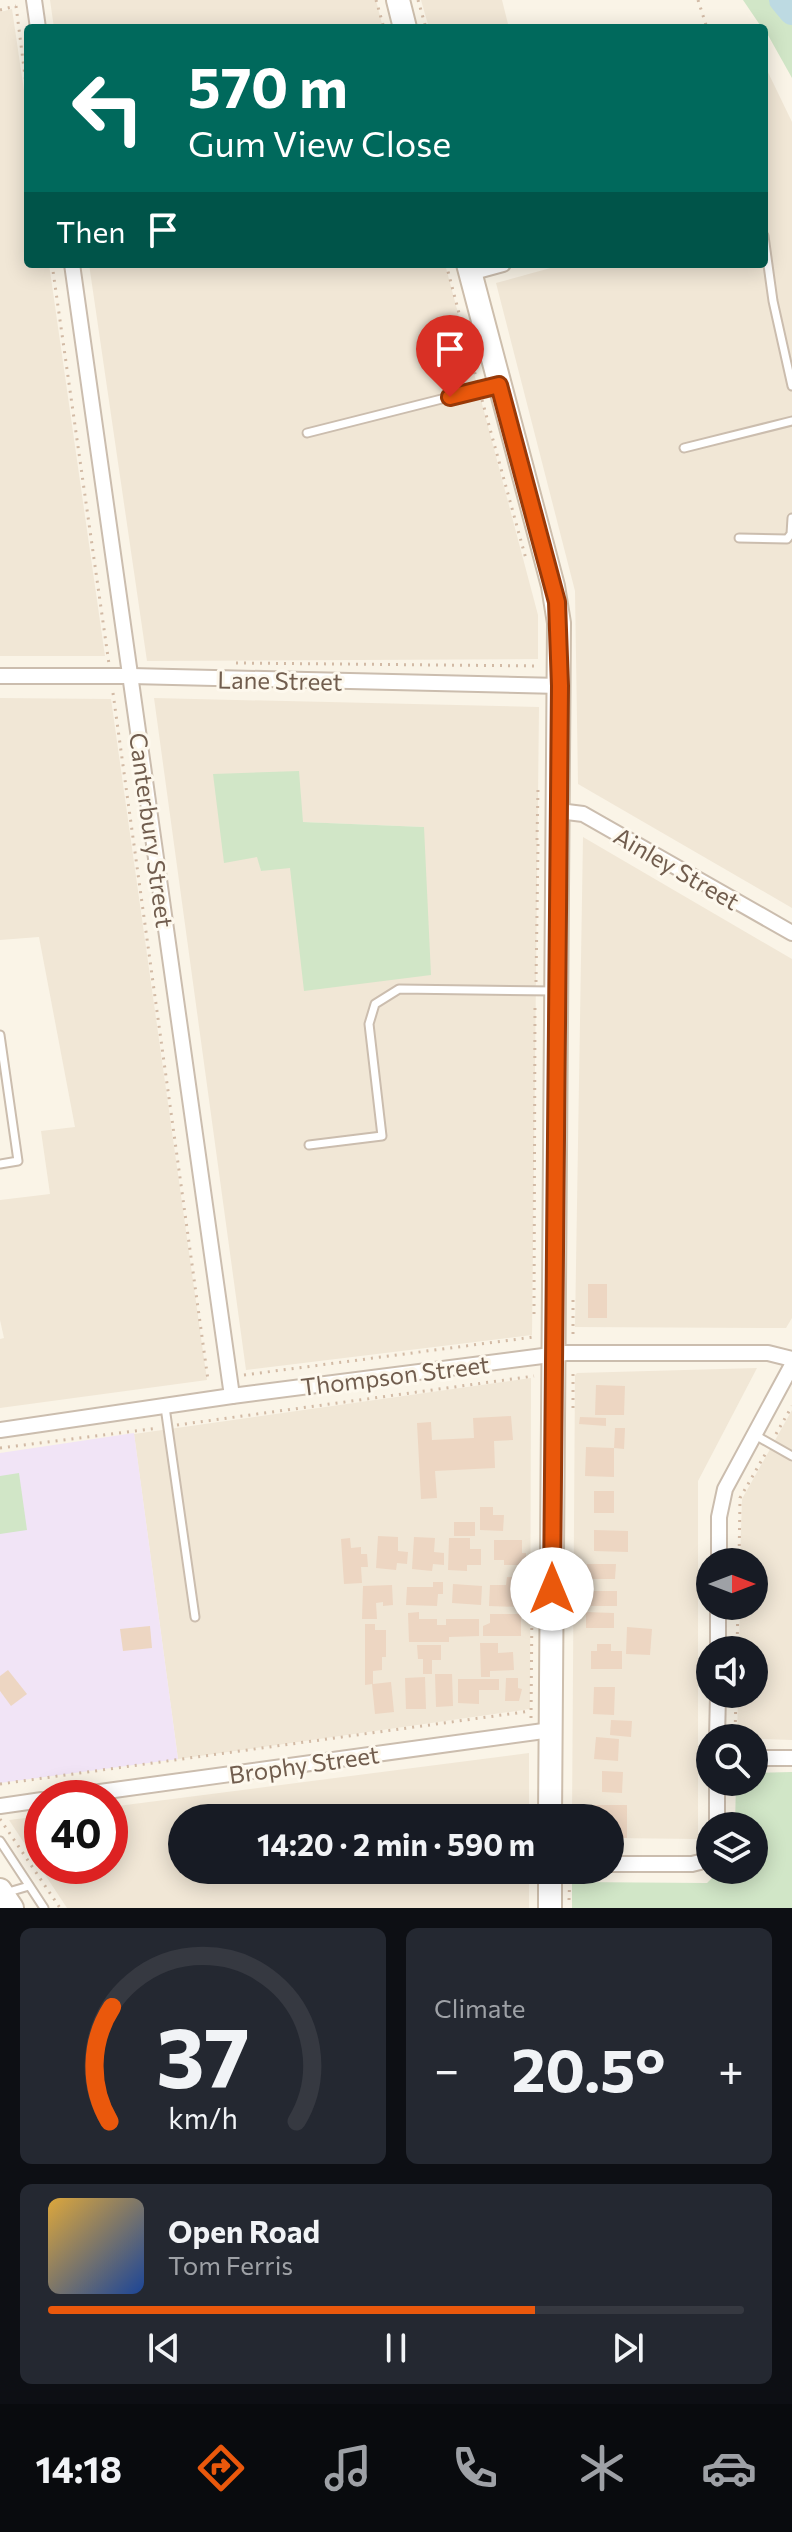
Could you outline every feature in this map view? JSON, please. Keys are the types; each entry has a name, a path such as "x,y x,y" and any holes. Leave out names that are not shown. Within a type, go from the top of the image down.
{"street":[{"path":"398,0 404,24"},
{"path":"29,2 37,24"},
{"name":"Canterbury Street","path":"73,268 232,1396"},
{"path":"469,268 489,388 557,602 551,682 559,811 546,991 545,1355 550,1804"},
{"name":"Lane Street","path":"0,676 551,682"},
{"name":"Ainley Street","path":"559,811 583,814 792,933"},
{"name":"Thompson Street","path":"0,1430 545,1355 768,1353 792,1362"},
{"path":"719,1548 723,1496 792,1362"},
{"name":"Brophy Street","path":"128,1788 551,1730"},
{"path":"768,1758 792,1758"},
{"path":"0,1806 24,1803"},
{"path":"624,1864 696,1863"},
{"path":"550,1884 550,1908"}],"lane":[{"path":"768,265 792,386"},
{"path":"307,433 489,388"},
{"path":"684,448 792,421"},
{"path":"739,538 787,539 791,534 792,518"},
{"path":"309,1145 382,1136 369,1024 375,1004 399,989 546,991"},
{"path":"0,1035 18,1161 0,1164"},
{"path":"165,1407 195,1617"},
{"path":"753,1434 792,1456"},
{"path":"0,1841 44,1908"},
{"path":"5,1897 29,1886"}],"path":[{"path":"376,0 383,24"},
{"path":"418,0 425,24"},
{"path":"698,0 706,24"},
{"path":"0,10 29,2"},
{"path":"16,6 24,68"},
{"path":"53,268 109,664"},
{"path":"447,268 489,388 528,566"},
{"path":"232,663 540,666 551,682"},
{"path":"113,693 208,1380"},
{"path":"534,1321 546,991 538,843"},
{"path":"244,1375 534,1337 545,1355"},
{"path":"0,1448 534,1376"},
{"path":"739,1548 740,1498 792,1406"},
{"path":"0,1784 531,1711"},
{"path":"0,1819 60,1908"},
{"path":"569,1908 570,1884"}],"shaded area":[{"path":"50,0 376,0 382,24 53,24"},
{"path":"421,0 502,0 508,24 428,24"},
{"path":"12,9 24,91 24,268 50,268 105,656 0,656 0,12"},
{"path":"768,72 792,122 792,908 578,784 575,591 496,283 550,268 768,268"},
{"path":"90,268 446,268 538,615 538,659 147,661"},
{"path":"0,698 111,699 207,1380 0,1408 0,1339 4,1338 0,1320 0,1200 50,1194 41,1131 75,1127 39,937 0,940"},
{"path":"154,698 539,707 532,1335 246,1370","holes":["302,822 424,827 261,871 258,857"]},
{"path":"583,837 792,959 792,1318 786,1328 575,1327"},
{"path":"757,1368 698,1481 696,1839 624,1838 624,1804 572,1804 577,1373"},
{"path":"531,1378 530,1709 178,1759 134,1434"},
{"path":"792,1410 792,1740 768,1739 768,1724 737,1724 738,1708 768,1708 768,1636 739,1636 740,1620 768,1620 768,1548 740,1548 742,1499"},
{"path":"134,1433 178,1759 0,1783 0,1453"},
{"path":"529,1753 529,1804 168,1804 168,1884 529,1884 529,1908 67,1908 51,1884 128,1884 128,1805"},
{"path":"24,1818 24,1843 9,1820"}],"green space":[{"path":"743,0 792,0 792,78 768,35 768,24 759,24"},
{"path":"299,771 303,822 424,827 431,975 304,991 290,868 261,871 257,857 224,863 213,774"},
{"path":"19,1473 27,1530 0,1534 0,1476"},
{"path":"792,1772 792,1908 572,1908 572,1884 768,1884 768,1812 735,1812 736,1796 768,1796 768,1773"}],"building":[{"path":"588,1284 607,1284 607,1318 588,1318"},
{"path":"596,1385 625,1386 624,1415 595,1415"},
{"path":"511,1416 513,1440 494,1441 495,1468 435,1471 437,1498 421,1499 417,1423 431,1422 432,1440 474,1438 473,1418"},
{"path":"580,1417 606,1418 606,1426 579,1424"},
{"path":"615,1428 625,1428 624,1449 614,1448"},
{"path":"586,1447 614,1448 614,1477 585,1476"},
{"path":"594,1491 614,1491 614,1513 594,1513"},
{"path":"480,1507 493,1507 493,1515 504,1515 503,1531 480,1530"},
{"path":"454,1522 475,1522 475,1536 454,1536"},
{"path":"594,1530 628,1531 628,1552 594,1551"},
{"path":"378,1536 398,1537 398,1551 408,1552 407,1564 397,1563 396,1570 376,1568"},
{"path":"414,1537 435,1538 434,1552 444,1553 444,1565 433,1564 432,1571 412,1569"},
{"path":"350,1538 351,1548 361,1547 361,1554 367,1554 368,1567 361,1567 362,1583 344,1584 341,1539"},
{"path":"449,1538 470,1538 470,1549 481,1549 481,1565 467,1565 467,1571 448,1570"},
{"path":"494,1540 522,1540 526,1565 504,1565 504,1560 494,1560"},
{"path":"587,1564 616,1564 615,1579 587,1579"},
{"path":"507,1577 522,1578 522,1607 489,1606 490,1585 506,1585"},
{"path":"433,1582 443,1582 443,1594 438,1594 437,1606 406,1605 407,1587 433,1587"},
{"path":"453,1584 482,1586 481,1605 452,1603"},
{"path":"392,1585 393,1605 376,1603 377,1619 362,1619 363,1586"},
{"path":"589,1591 617,1591 617,1606 589,1606"},
{"path":"419,1612 419,1619 437,1619 437,1625 446,1625 446,1619 479,1619 479,1636 449,1637 449,1642 409,1642 408,1613"},
{"path":"586,1612 614,1613 614,1628 586,1628"},
{"path":"490,1614 521,1614 521,1636 483,1636 483,1626 490,1623"},
{"path":"365,1624 375,1624 375,1630 386,1630 386,1657 382,1657 382,1670 373,1671 373,1684 391,1682 394,1712 375,1714 372,1684 365,1685"},
{"path":"150,1626 152,1648 123,1651 120,1629"},
{"path":"627,1627 652,1629 650,1655 626,1654"},
{"path":"480,1643 498,1643 498,1653 513,1652 514,1670 490,1671 490,1677 481,1677"},
{"path":"597,1644 611,1644 611,1651 622,1651 622,1669 591,1669 591,1651 597,1651"},
{"path":"417,1645 441,1645 441,1660 432,1660 432,1674 423,1674 423,1659 418,1659"},
{"path":"8,1670 27,1694 11,1706 0,1691 0,1676"},
{"path":"435,1674 452,1674 453,1706 436,1707"},
{"path":"425,1677 426,1709 406,1709 405,1678"},
{"path":"506,1678 518,1678 518,1688 522,1689 519,1701 505,1701"},
{"path":"458,1679 499,1679 499,1690 479,1690 479,1704 458,1703"},
{"path":"594,1687 615,1687 614,1715 593,1714"},
{"path":"611,1720 632,1721 631,1737 610,1735"},
{"path":"596,1737 619,1739 618,1761 594,1759"},
{"path":"602,1771 623,1772 622,1793 602,1792"},
{"path":"624,1805 627,1805 627,1838 624,1838"}],"waterway":[{"path":"782,0 792,12"}],"route":[{"path":"450,397 499,385 558,612 560,686 552,1589"}]}
